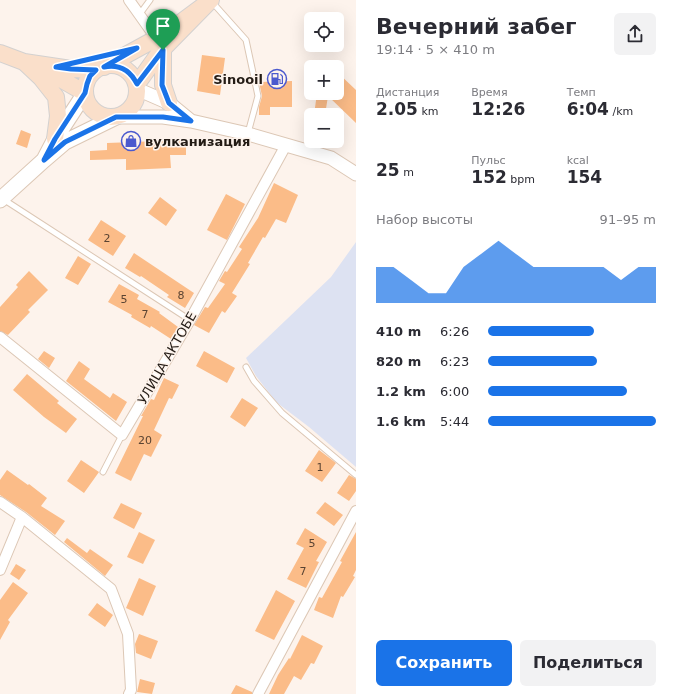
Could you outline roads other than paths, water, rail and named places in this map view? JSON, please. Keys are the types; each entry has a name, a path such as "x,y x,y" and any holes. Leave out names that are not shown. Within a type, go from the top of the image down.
{"main road":[{"path":"1,199 65,142 124,114 131,109 136,101 137,87 159,44 211,0"},
{"path":"56,67 159,44"},
{"path":"159,44 162,85 169,103"},
{"path":"44,160 55,139 85,93 90,76 100,68 137,48"},
{"path":"0,53 57,77 85,93 92,108 99,114 107,117 116,117"},
{"path":"24,62 71,69 100,68 112,65 120,67 130,74 137,87"},
{"path":"24,62 41,78 56,97 58,116 55,139"}],"street":[{"path":"129,0 159,44"},
{"path":"137,87 169,103 191,121"},
{"path":"116,117 163,117 191,121 248,134 332,158 356,174"},
{"name":"УЛИЦА АКТОБЕ","path":"122,435 190,320 286,145"},
{"path":"0,337 122,435"},
{"path":"0,502 22,517 111,590 128,634 131,690 129,694"},
{"path":"258,694 356,511"},
{"path":"0,570 22,517"}],"lane":[{"path":"139,15 150,0"},
{"path":"211,0 246,40 258,96 248,134"},
{"path":"1,199 190,320"},
{"path":"246,366 254,381 282,413 356,475"},
{"path":"103,472 122,435"}],"place":[{"name":"Sinooil","path":"277,79"},
{"name":"вулканизация","path":"131,141"}]}
